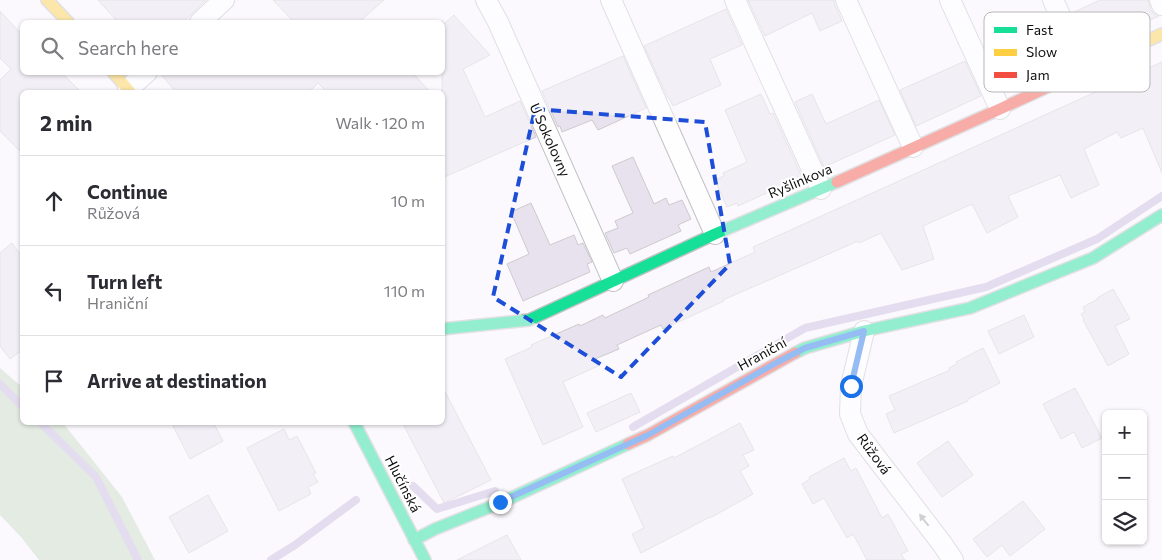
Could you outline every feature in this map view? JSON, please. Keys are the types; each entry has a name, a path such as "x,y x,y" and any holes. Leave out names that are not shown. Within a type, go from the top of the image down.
{"street":[{"path":"47,0 66,20"},
{"path":"202,20 224,0"},
{"name":"U Sokolovny","path":"486,0 498,22 613,281"},
{"path":"611,0 714,234"},
{"path":"735,0 821,189"},
{"path":"846,0 913,147"},
{"path":"950,0 984,75"},
{"path":"1053,0 1058,12"},
{"path":"1160,0 1162,5"},
{"name":"Ryšlinkova","path":"1150,40 1162,34"},
{"path":"116,75 128,90"},
{"path":"130,90 144,75"},
{"path":"992,92 1000,110"},
{"name":"Ryšlinkova","path":"445,330 529,320 714,234 821,189 1038,92"},
{"name":"Hraniční","path":"414,540 648,435 805,348 864,331 970,308 1093,258 1162,215"},
{"name":"Růžová","path":"864,331 851,386 850,414 858,434 953,560"},
{"name":"Hlučínská","path":"356,425 425,560"}],"highlighted area":[{"path":"535,109 705,122 730,264 621,377 493,297"}],"green space":[{"path":"0,368 20,385 20,425 65,425 122,497 155,560 39,560 0,515"}],"building":[{"path":"98,0 206,0 185,20 116,20"},
{"path":"273,0 384,0 361,20 292,20"},
{"path":"748,0 834,0 842,21 820,31 812,13 765,36"},
{"path":"1100,0 1148,0 1151,10 1159,16 1150,20 1150,12 1074,12"},
{"path":"726,9 742,45 710,59 721,85 673,106 644,46"},
{"path":"0,11 20,33 20,75 64,75 79,90 20,90 20,151 0,131 0,80 11,69 0,58"},
{"path":"454,15 490,55 463,69 485,117 520,101 536,137 445,177 445,90 442,90 442,75 445,75 445,23"},
{"path":"623,56 646,108 598,130 592,120 562,132 542,91"},
{"path":"965,61 981,96 916,126 900,90"},
{"path":"1162,62 1162,173 1143,128 1121,138 1117,132 1084,149 1099,185 1071,198 1060,175 1008,196 1018,217 987,233 972,204 923,226 934,259 902,270 881,233 859,243 858,241 723,300 663,329 661,325 617,345 619,349 595,359 598,366 563,382 583,427 543,445 505,359 532,347 531,345 579,324 580,326 603,315 605,318 649,297 648,295 709,267 711,272 755,252 753,247 1096,92 1150,92 1150,67"},
{"path":"162,75 415,75 428,90 325,90 318,83 311,90 174,90"},
{"path":"761,94 770,114 773,113 802,177 738,206 737,203 727,207 715,180 724,176 723,173 747,162 725,110"},
{"path":"812,94 826,124 879,100 895,135 824,167 795,102"},
{"path":"633,157 654,204 666,198 669,205 682,200 691,219 678,225 681,231 630,254 627,248 614,253 605,233 618,228 615,221 633,213 612,166"},
{"path":"531,203 550,245 574,235 578,245 583,243 592,262 587,264 590,272 523,301 507,264 529,254 511,212"},
{"path":"12,243 20,254 20,352 10,359 0,346 0,253"},
{"path":"1113,289 1130,319 1115,326 1129,354 1108,366 1081,314 1085,312 1083,307"},
{"path":"1024,315 1034,337 999,354 988,331"},
{"path":"983,348 1000,383 968,399 968,401 894,433 886,414 895,410 889,396 950,370 949,368 957,364 956,362"},
{"path":"1075,388 1102,438 1082,448 1074,432 1061,439 1043,404"},
{"path":"445,392 491,480 444,503 404,425 445,425"},
{"path":"631,393 640,412 596,432 587,413"},
{"path":"740,423 754,450 743,455 749,466 740,471 753,494 641,553 632,534 644,528 622,479 673,456 674,458"},
{"path":"173,425 215,425 223,441 190,459"},
{"path":"284,429 289,440 297,436 316,473 313,474 318,482 308,487 311,494 279,511 247,448"},
{"path":"948,441 973,475 942,497 917,463"},
{"path":"844,458 851,471 856,468 882,518 888,514 908,551 901,554 905,560 867,560 853,534 847,538 824,498 813,504 802,484 810,479 809,477"},
{"path":"208,495 228,531 189,553 169,517"},
{"path":"1023,501 1045,529 1010,556 1002,545 987,557 973,539"},
{"path":"507,535 521,560 457,560"}],"waterway":[{"path":"633,427 805,328 986,287 1097,239 1162,196"},
{"path":"0,384 20,404"},
{"path":"43,425 96,477 138,560"},
{"path":"413,486 437,509 495,491"},
{"path":"271,560 295,545 356,500"}],"traffic: fast":[{"path":"445,329 529,320 715,234 837,182"},
{"path":"795,353 805,348 864,331 970,308 1093,258 1162,215"},
{"path":"356,425 425,560"},
{"path":"414,540 628,444"}],"traffic: slow":[{"path":"47,0 66,20"},
{"path":"1150,40 1162,34"},
{"path":"116,75 128,90"}],"traffic: jam":[{"path":"837,182 1037,92"},
{"path":"628,444 648,435 795,353"}],"route":[{"path":"500,502 648,435 805,348 864,331 851,386"}]}
